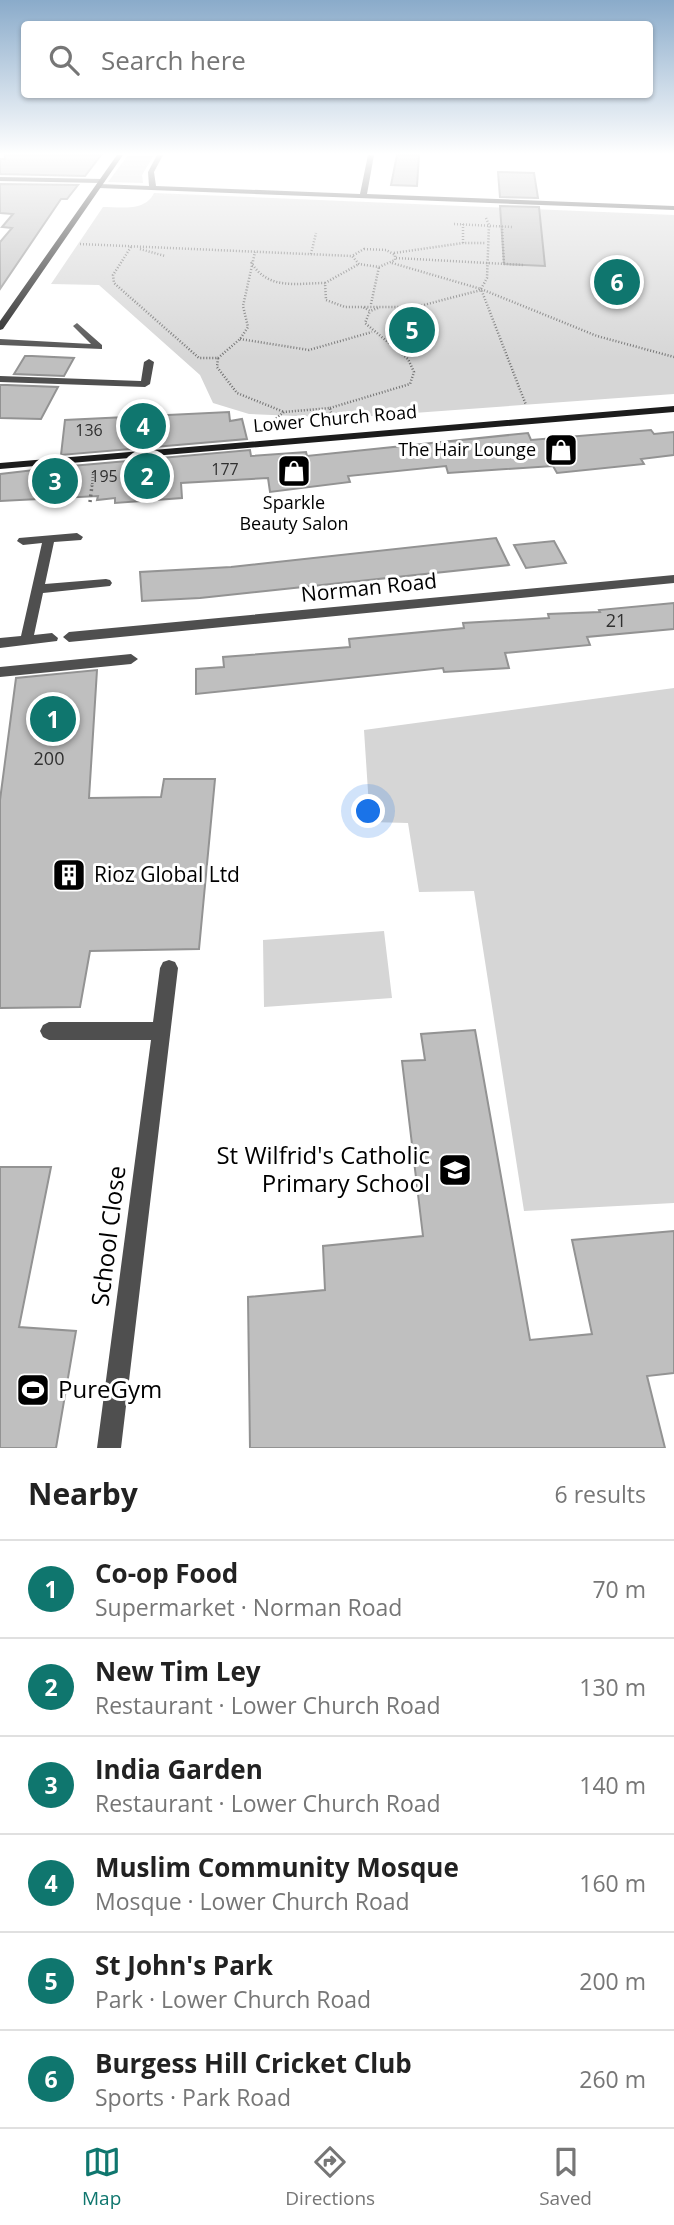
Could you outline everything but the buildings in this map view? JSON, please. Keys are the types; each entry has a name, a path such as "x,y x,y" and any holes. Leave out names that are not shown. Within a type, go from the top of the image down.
{"street":[{"path":"0,327 73,223"},
{"path":"0,342 99,347 76,326"},
{"path":"0,379 145,384 149,362"},
{"name":"Lower Church Road","path":"0,466 674,409"},
{"path":"23,541 77,537"},
{"path":"26,640 49,539"},
{"name":"Norman Road","path":"69,637 674,579"},
{"path":"37,589 106,583"},
{"path":"0,643 52,638"},
{"path":"0,672 131,659"},
{"name":"School Close","path":"109,1448 169,968"},
{"path":"49,1031 161,1031"}],"path":[{"path":"454,224 513,227"},
{"path":"463,224 463,243"},
{"path":"218,358 217,367 237,393 284,412 330,408 410,384 414,372 408,359 372,332 365,323 370,311 378,308 428,305 481,289 487,278 486,243 489,225"},
{"path":"502,226 504,264"},
{"path":"66,233 81,234 75,244 352,256 358,251 372,248 393,253 463,243 486,243"},
{"path":"312,254 316,233"},
{"path":"130,246 165,256"},
{"path":"130,246 113,275 114,283 199,358 218,358 240,340 248,327 243,306 255,252"},
{"path":"393,253 396,258"},
{"path":"352,256 359,264"},
{"path":"396,258 524,265"},
{"path":"392,263 396,258"},
{"path":"251,262 254,270 265,278 306,286 325,283 359,264 379,267 392,263 481,289 597,336 674,357"},
{"path":"371,304 379,267"},
{"path":"325,283 326,300 345,307 371,304"},
{"path":"481,289 532,420"},
{"path":"371,304 378,308"},
{"path":"363,307 370,311"},
{"path":"147,313 156,310"},
{"path":"240,340 309,350 372,332"},
{"path":"330,408 336,436"},
{"path":"279,441 274,420 284,412"},
{"path":"90,502 94,458"}],"shaded area":[{"path":"92,223 674,223 674,394 345,418 249,414 213,403 200,375 99,285 51,284"},
{"path":"674,688 674,1203 524,1211 474,891 419,892 408,823 370,822 364,730"},
{"path":"384,931 392,998 264,1007 263,940"}],"place":[{"name":"Burgess Hill Cricket Club","path":"617,282"},
{"name":"St John's Park","path":"412,330"},
{"name":"Muslim Community Mosque","path":"143,426"},
{"name":"The Hair Lounge","path":"561,450"},
{"name":"Sparkle Beauty Salon","path":"294,471"},
{"name":"New Tim Ley","path":"147,476"},
{"name":"India Garden","path":"55,481"},
{"name":"Co-op Food","path":"53,719"},
{"name":"Rioz Global Ltd","path":"69,875"},
{"name":"St Wilfrid's Catholic Primary School","path":"455,1170"},
{"name":"PureGym","path":"33,1390"}]}
